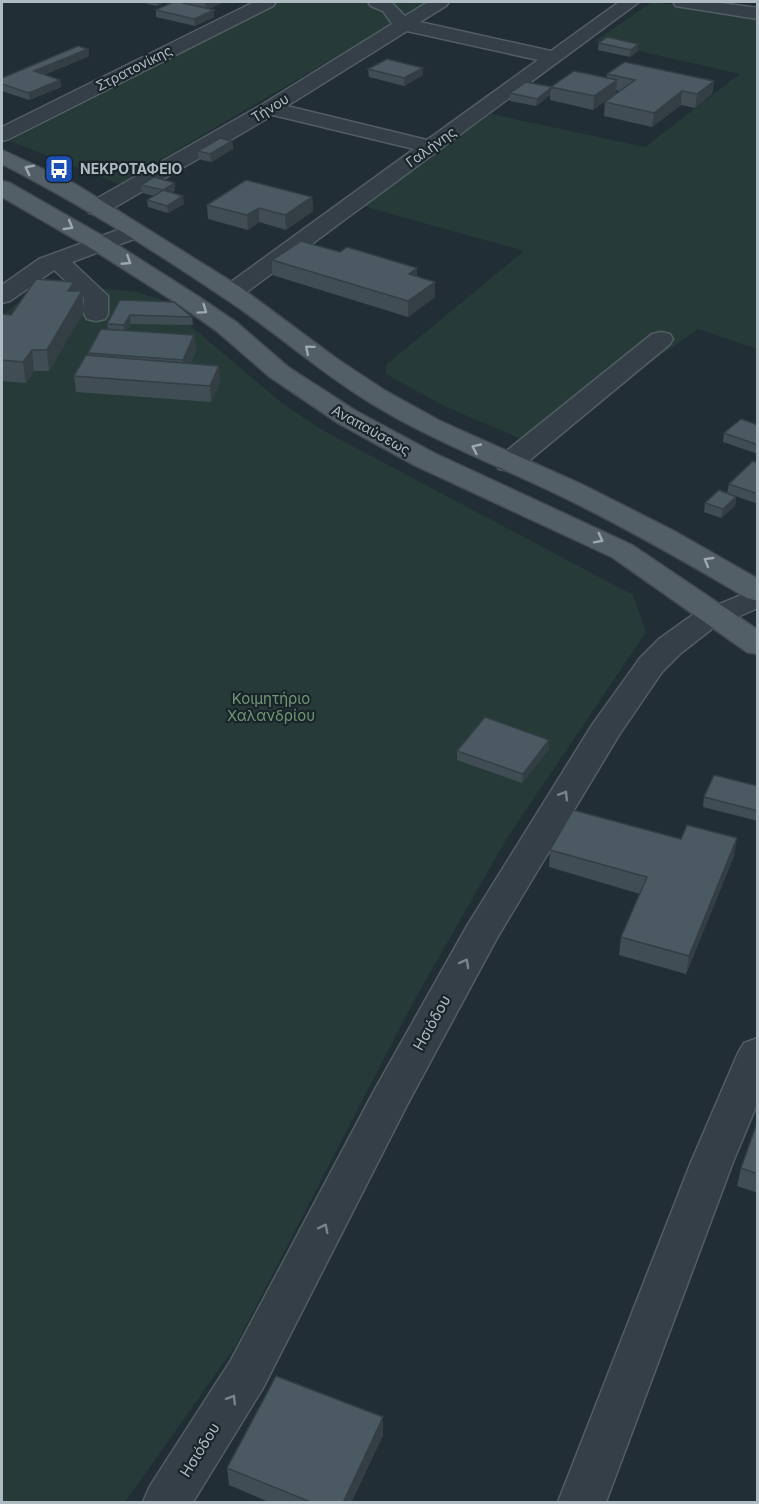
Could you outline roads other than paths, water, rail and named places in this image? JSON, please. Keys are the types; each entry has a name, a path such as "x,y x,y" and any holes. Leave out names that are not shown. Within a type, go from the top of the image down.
{"main road":[{"path":"2,156 54,182 232,292 327,364 375,395 431,427 571,490 664,537 758,592"},
{"name":"Αναπαύσεως","path":"2,188 100,244 213,317 279,372 347,417 423,459 604,541 754,638"}],"street":[{"name":"Στρατονίκης","path":"2,135 267,2"},
{"path":"377,2 389,8 402,24 552,57"},
{"name":"Τήνου","path":"97,208 270,108 440,2"},
{"name":"Γαλήνης","path":"232,292 630,2"},
{"path":"682,2 758,14"},
{"path":"270,108 431,147"},
{"path":"2,296 30,274 56,260 134,231"},
{"path":"56,260 96,296 96,314"},
{"path":"509,463 661,339"},
{"name":"Ησιόδου","path":"167,1503 248,1374 388,1102 480,935 530,849 604,732 651,665 688,631 716,614 758,597"},
{"path":"582,1503 712,1162 758,1053"}],"place":[{"name":"ΝΕΚΡΟΤΑΦΕΙΟ","path":"59,169"}],"park label":[{"name":"Κοιμητήριο Χαλανδρίου","path":"271,708"}]}
